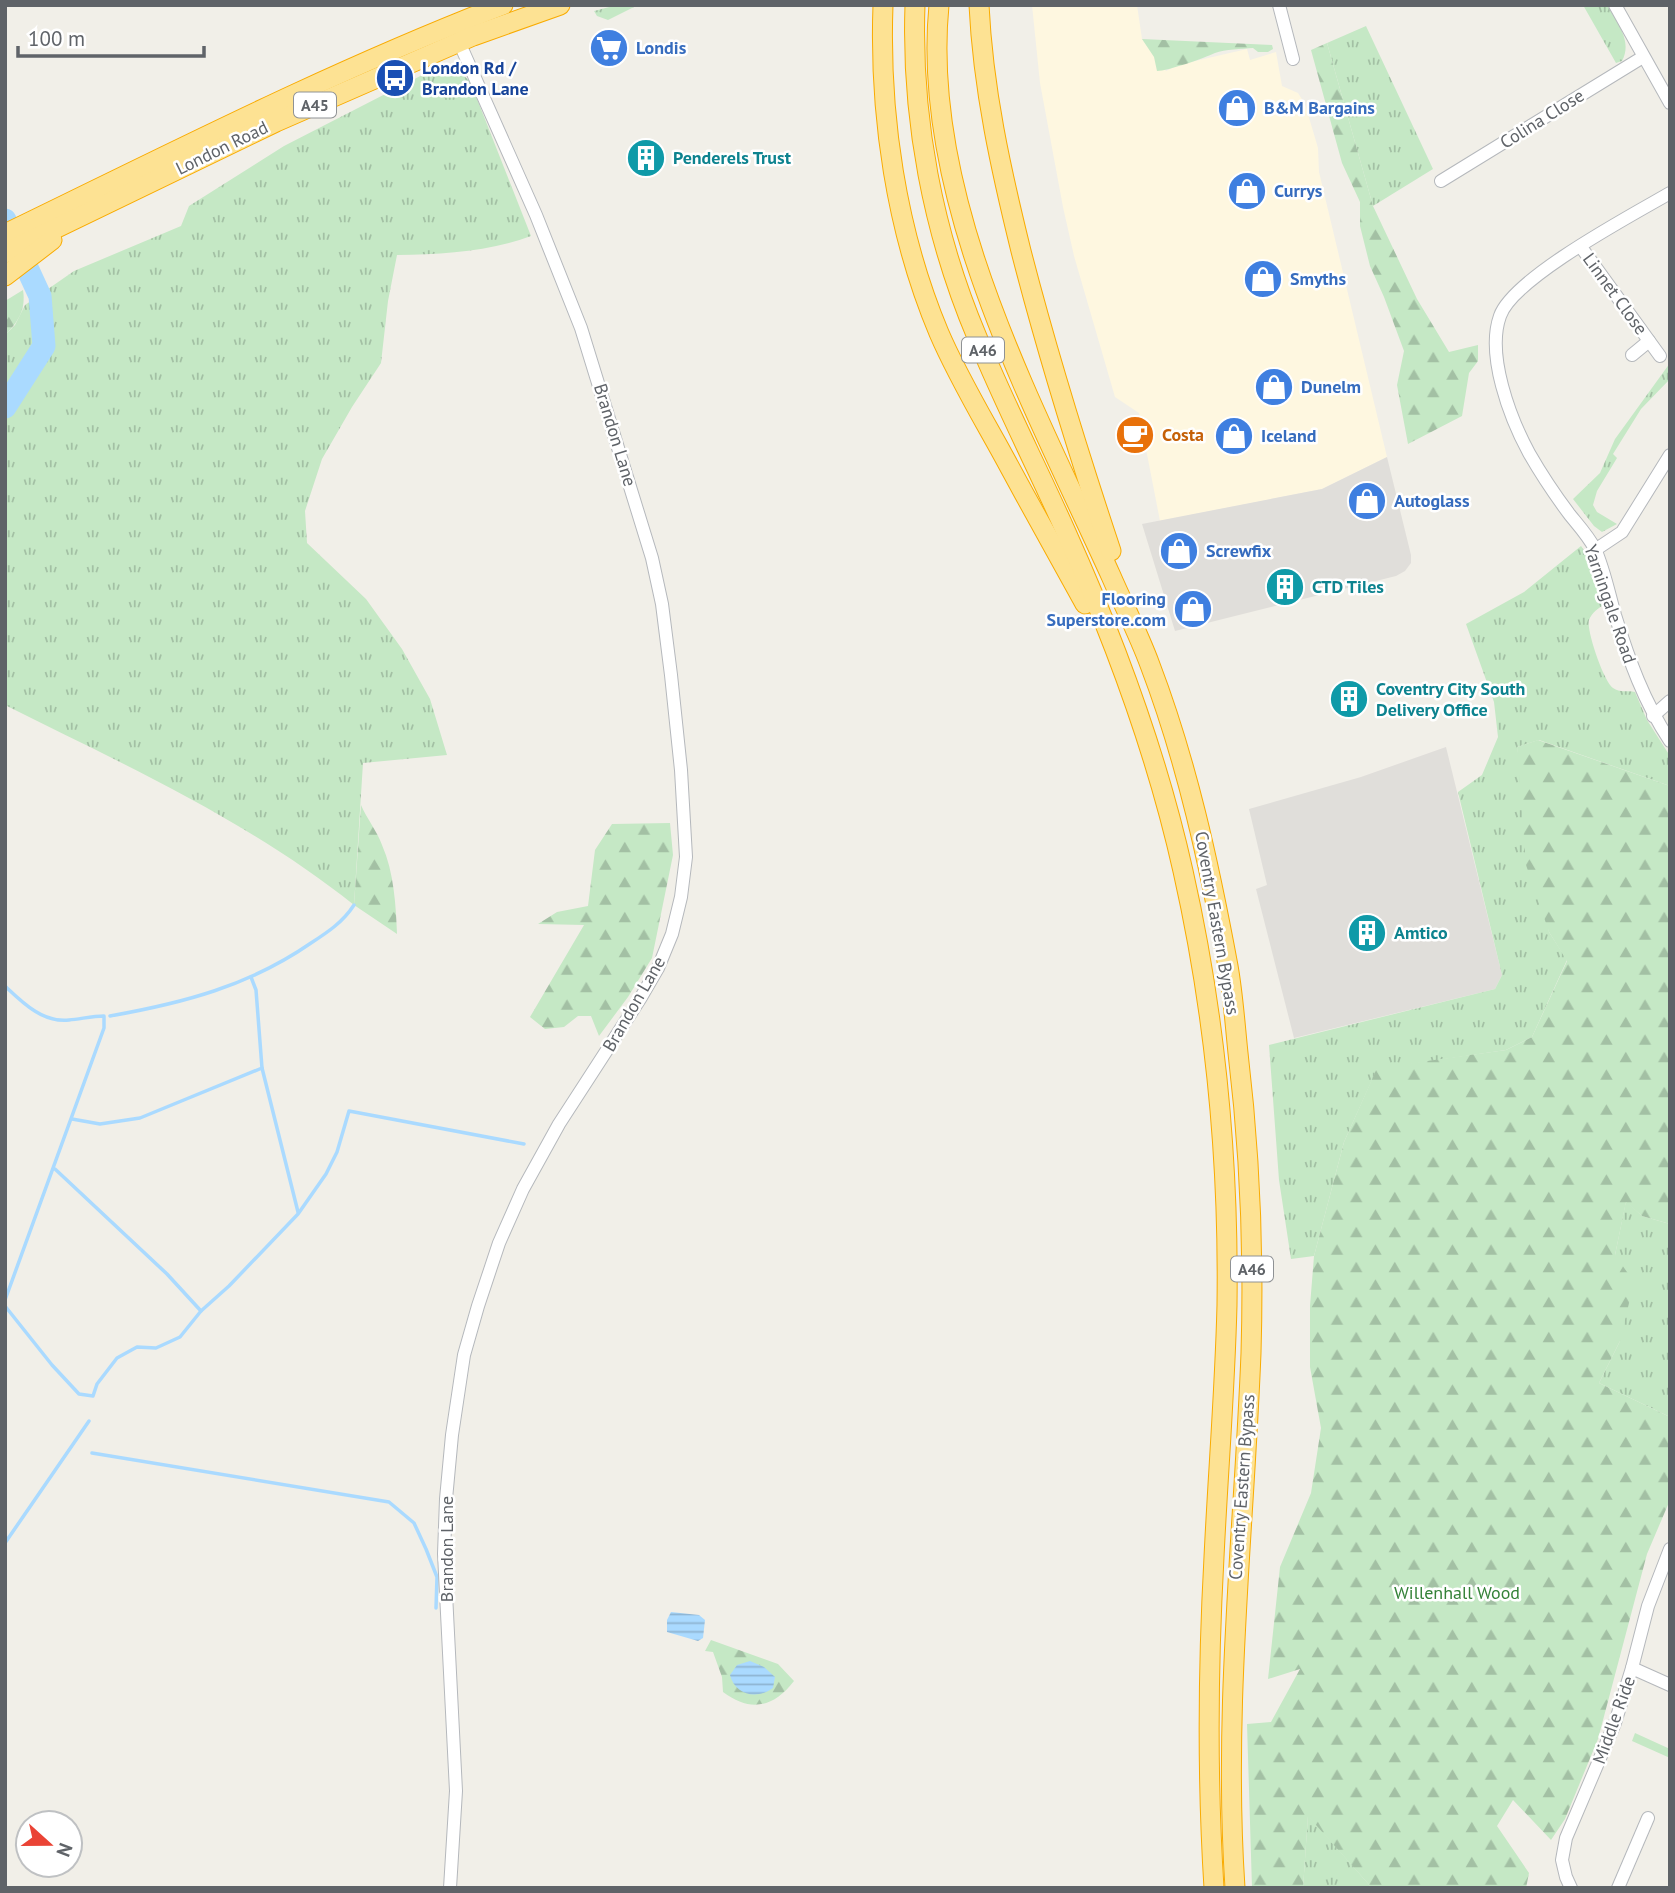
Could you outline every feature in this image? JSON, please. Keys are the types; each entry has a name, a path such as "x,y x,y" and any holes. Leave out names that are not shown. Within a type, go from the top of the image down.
{"highway":[{"name":"London Road","path":"5,253 319,82 418,38 503,5"},
{"name":"London Road","path":"5,234 78,220 276,122 459,42 560,5"},
{"path":"883,5 881,58 885,120 898,191 918,274 939,333 974,404 1124,676"},
{"name":"Coventry Eastern Bypass","path":"915,5 914,49 919,114 939,228 976,336 1068,535 1142,722 1183,871 1207,1002 1225,1166 1227,1315 1211,1648 1209,1762 1214,1888"},
{"name":"Coventry Eastern Bypass","path":"939,5 939,61 946,141 952,177 974,260 1020,375 1149,661 1177,744 1204,843 1229,973 1245,1113 1252,1238 1251,1352 1231,1697 1235,1888"},
{"path":"979,5 983,68 999,156 1032,294 1074,440 1149,661"},
{"path":"5,276 55,226"}],"street":[{"path":"1279,5 1293,59"},
{"path":"1615,5 1670,103"},
{"name":"Brandon Lane","path":"450,1888 456,1791 444,1540 452,1435 464,1355 499,1243 523,1189 559,1125 657,968 672,934 686,857 684,803 673,689 662,604 652,558 581,328 536,215 459,42"},
{"name":"Colina Close","path":"1441,181 1643,57"},
{"name":"Yarningale Road","path":"1670,193 1545,269 1516,291 1499,316 1496,346 1499,376 1528,450 1595,550 1637,681 1653,716 1670,741"},
{"name":"Linnet Close","path":"1581,247 1660,356"},
{"name":"Linnet Close","path":"1632,355 1648,341"},
{"path":"1595,550 1622,532 1670,455"},
{"path":"1653,716 1670,701"},
{"name":"Middle Ride","path":"1571,1888 1562,1860 1566,1838 1607,1745 1632,1668 1648,1606 1670,1549"},
{"path":"1632,1668 1670,1685"},
{"path":"1618,1888 1648,1818"}],"shaded area":[{"path":"1032,5 1137,5 1142,39 1166,71 1178,65 1247,49 1250,60 1276,52 1282,86 1298,93 1305,104 1318,148 1319,172 1387,457 1322,489 1160,521 1139,413 1115,397 1074,256 1040,83"},
{"path":"1387,457 1411,555 1411,563 1405,571 1396,576 1175,631 1142,524 1322,489"},
{"path":"1446,747 1502,975 1495,989 1294,1038 1256,889 1267,885 1249,809 1361,777"}],"green space":[{"path":"617,5 638,5 608,20 597,16 594,11"},
{"path":"1583,5 1607,5 1625,39 1622,61 1616,63"},
{"path":"1366,26 1433,169 1373,206 1327,43"},
{"path":"1142,39 1272,45 1273,49 1268,52 1258,52 1253,48 1224,51 1157,71 1154,57"},
{"path":"1327,43 1373,206 1417,299 1449,352 1478,345 1478,361 1469,373 1462,416 1408,444 1397,385 1404,351 1370,266 1360,226 1360,202 1342,163 1311,50"},
{"path":"432,70 458,71 470,81 531,236 498,246 465,251 397,255 388,301 381,363 322,459 305,511 307,543 366,599 402,649 430,699 447,755 363,763 354,905 314,875 229,821 140,772 5,705 5,335 15,325 25,305 74,271 181,226 189,206 284,146"},
{"path":"23,290 20,314 5,335 5,301"},
{"path":"1670,363 1670,379 1641,409 1613,454 1617,458 1597,491 1593,505 1597,512 1617,524 1602,532 1573,499 1600,473 1615,439"},
{"path":"1581,546 1592,561 1605,604 1594,612 1589,620 1596,656 1613,688 1635,692 1647,720 1670,756 1670,786 1539,740 1517,747 1549,932 1567,960 1532,1037 1506,1050 1377,1069 1344,1142 1314,1256 1291,1259 1279,1180 1269,1045 1495,989 1502,975 1458,792 1482,775 1498,737 1494,702 1466,624 1524,592"},
{"name":"Willenhall Wood","path":"1538,740 1670,786 1670,1224 1642,1216 1626,1202 1615,1255 1634,1282 1620,1341 1599,1383 1670,1417 1670,1500 1647,1554 1598,1739 1565,1819 1551,1840 1513,1800 1497,1826 1529,1873 1526,1888 1372,1888 1308,1816 1303,1888 1252,1888 1247,1724 1271,1722 1300,1669 1268,1679 1280,1567 1311,1493 1321,1428 1310,1367 1310,1306 1314,1256 1344,1142 1377,1068 1506,1050 1532,1037 1567,961 1549,932 1526,865 1517,747"},
{"path":"361,805 386,855 392,878 397,934 354,905"},
{"path":"670,823 673,855 652,958 599,1036 591,1016 578,1016 564,1027 545,1029 530,1017 584,925 538,924 557,912 588,906 595,850 612,824"},
{"path":"1626,1201 1642,1216 1670,1224 1670,1417 1599,1383 1620,1341 1615,1255"},
{"path":"711,1640 778,1664 794,1681 778,1697 762,1704 752,1705 733,1699 723,1692 722,1677 713,1652 705,1651"},
{"path":"1635,1733 1670,1749 1670,1758 1632,1741"},
{"path":"1308,1815 1372,1888 1303,1888"}],"water":[{"path":"671,1612 699,1615 705,1620 703,1638 698,1641 667,1632 667,1620"},
{"path":"750,1661 764,1667 775,1677 773,1688 760,1694 747,1694 737,1687 730,1675 737,1665"}],"waterway":[{"path":"5,220 40,296 44,346 5,407"},
{"path":"110,1016 189,999 264,971 329,931 354,905"},
{"path":"251,977 256,990 262,1068 298,1212"},
{"path":"5,986 34,1010 51,1018 69,1020 104,1016 104,1028 5,1300"},
{"path":"72,1119 100,1124 140,1118 262,1068"},
{"path":"5,1306 79,1394 93,1396 97,1384 117,1358 137,1347 156,1348 180,1337 201,1311 229,1286 298,1214 326,1174 337,1152 349,1111 524,1144"},
{"path":"55,1169 167,1274 201,1311"},
{"path":"5,1543 89,1421"},
{"path":"92,1453 389,1502 414,1523 426,1549 437,1577 436,1608"}],"place":[{"name":"Londis","path":"609,48"},
{"name":"London Rd / Brandon Lane","path":"395,78"},
{"name":"B&M Bargains","path":"1237,108"},
{"name":"Penderels Trust","path":"646,158"},
{"name":"Currys","path":"1247,191"},
{"name":"Smyths","path":"1263,279"},
{"name":"Dunelm","path":"1274,387"},
{"name":"Costa","path":"1135,435"},
{"name":"Iceland","path":"1234,436"},
{"name":"Autoglass","path":"1367,501"},
{"name":"Screwfix","path":"1179,551"},
{"name":"CTD Tiles","path":"1285,587"},
{"name":"Flooring Superstore.com","path":"1193,609"},
{"name":"Coventry City South Delivery Office","path":"1349,699"},
{"name":"Amtico","path":"1367,933"}]}
